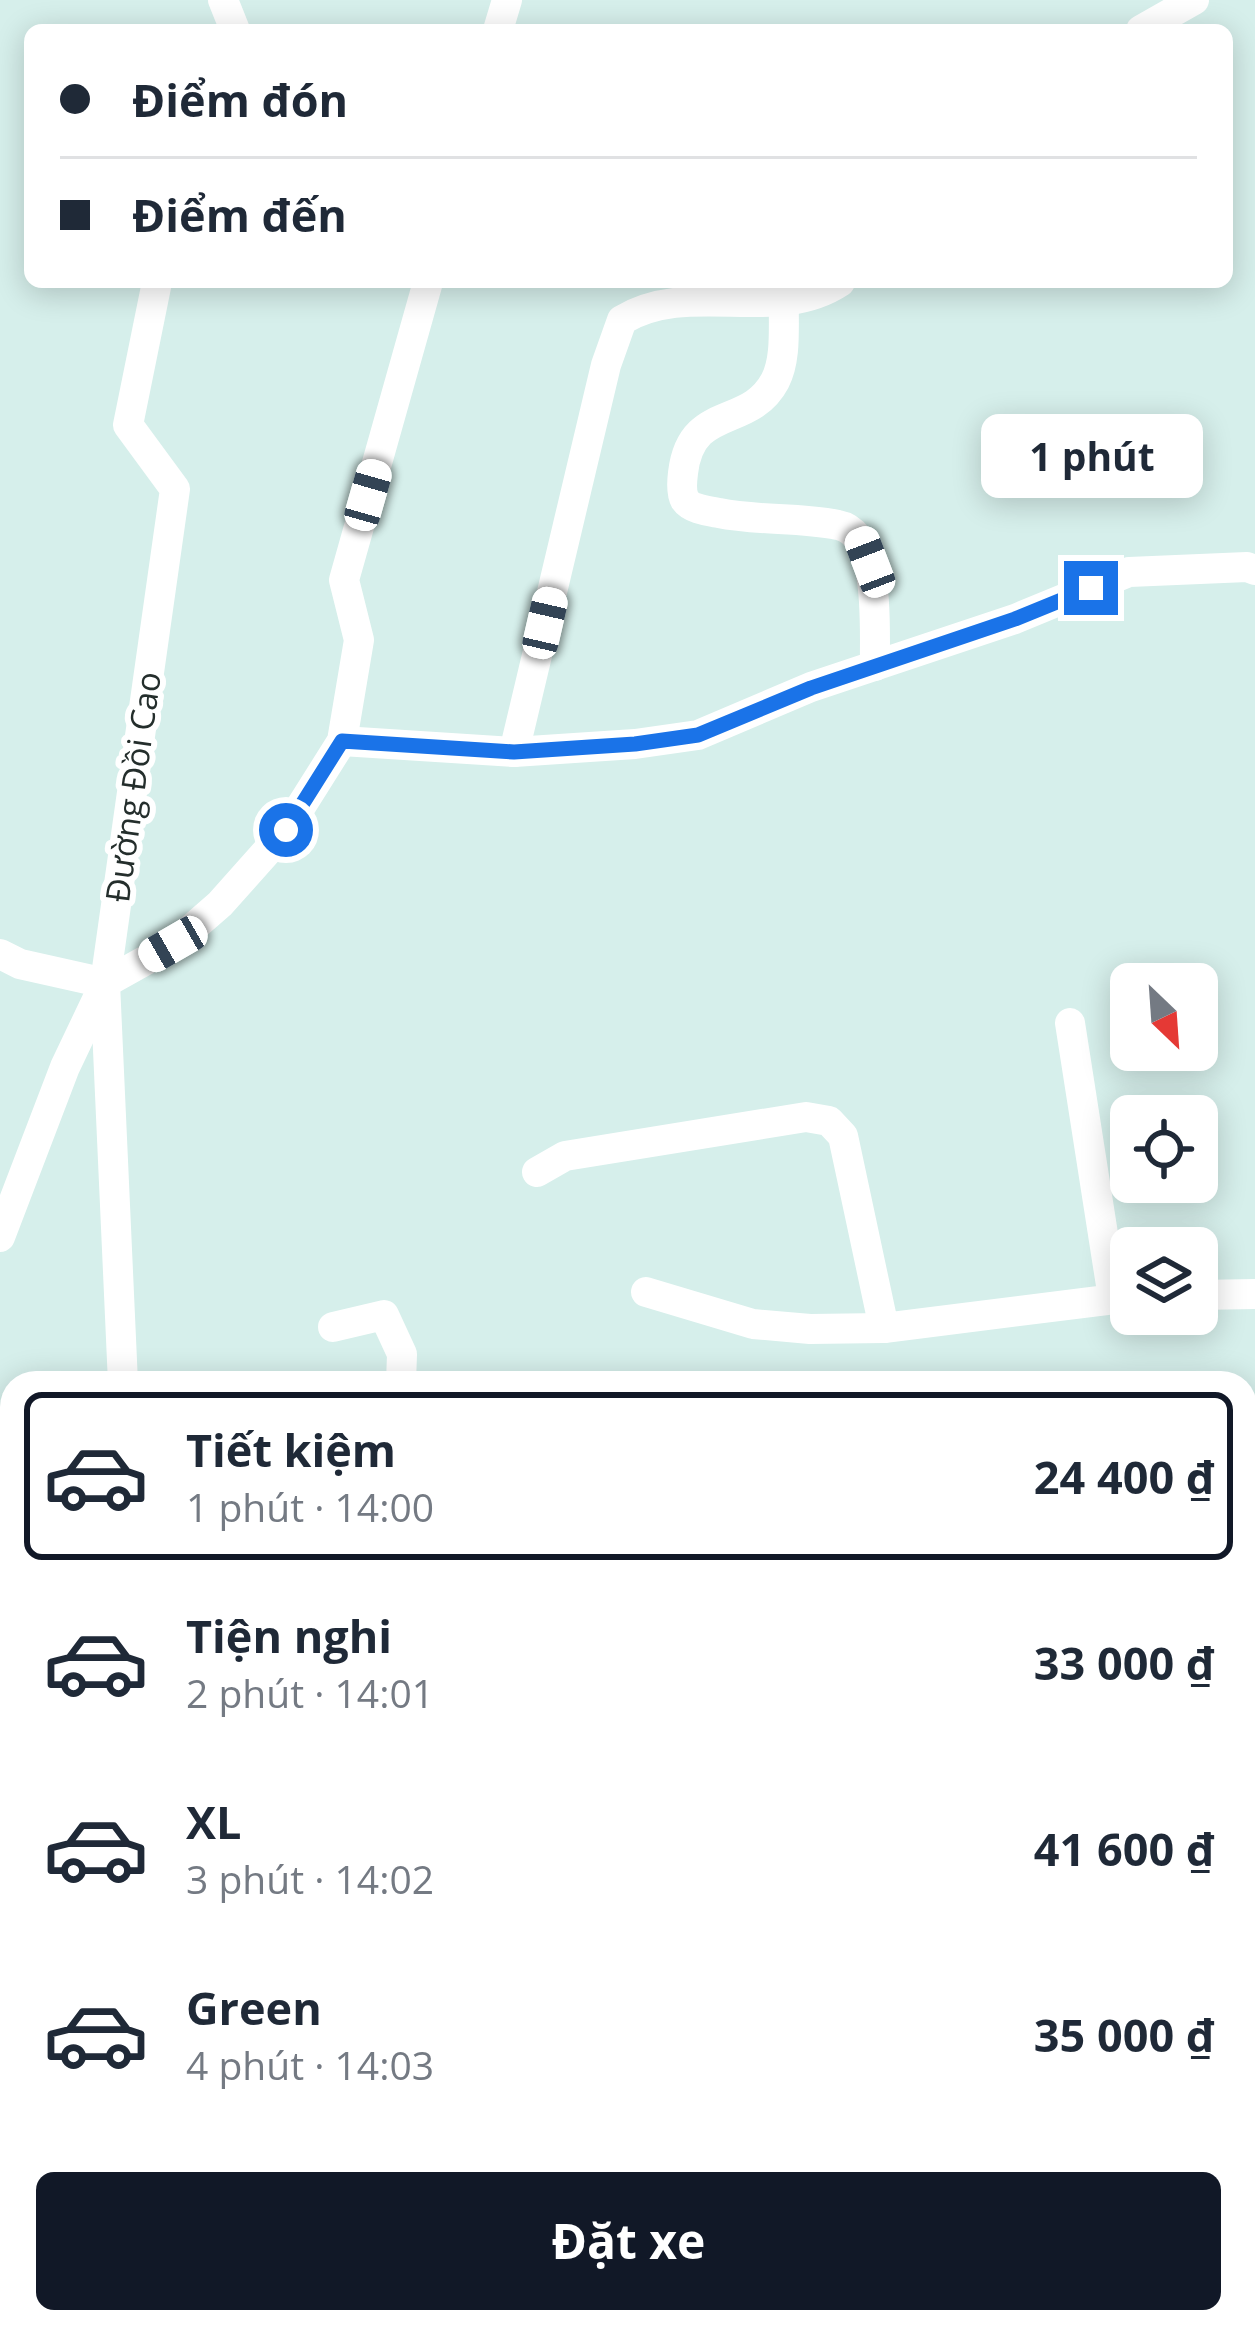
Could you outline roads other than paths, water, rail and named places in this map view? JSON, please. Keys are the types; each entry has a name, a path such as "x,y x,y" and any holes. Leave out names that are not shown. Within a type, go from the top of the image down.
{"street":[{"path":"1152,24 1194,0"},
{"name":"Đường Đồi Cao","path":"122,1371 105,983 175,489 128,425 156,288"},
{"path":"0,1237 65,1066 105,983 173,944 220,904 286,830 342,741 358,640 344,580 426,288"},
{"path":"514,752 606,365 622,320 664,301 784,299 822,294 831,288"},
{"path":"784,299 776,379 743,412 718,418 700,431 685,462 684,499 689,505 747,519 843,525 860,536 870,562 875,666"},
{"path":"342,741 514,752 698,735 811,688 1015,619 1130,572 1255,570"},
{"path":"0,954 20,964 105,983"},
{"path":"1070,1023 1110,1235"},
{"path":"537,1172 566,1156 806,1117 829,1121 843,1136 884,1328"},
{"path":"646,1292 753,1324 810,1329 884,1328 1110,1300"},
{"path":"1218,1295 1255,1294"},
{"path":"333,1327 384,1316 402,1354 401,1371"}]}
